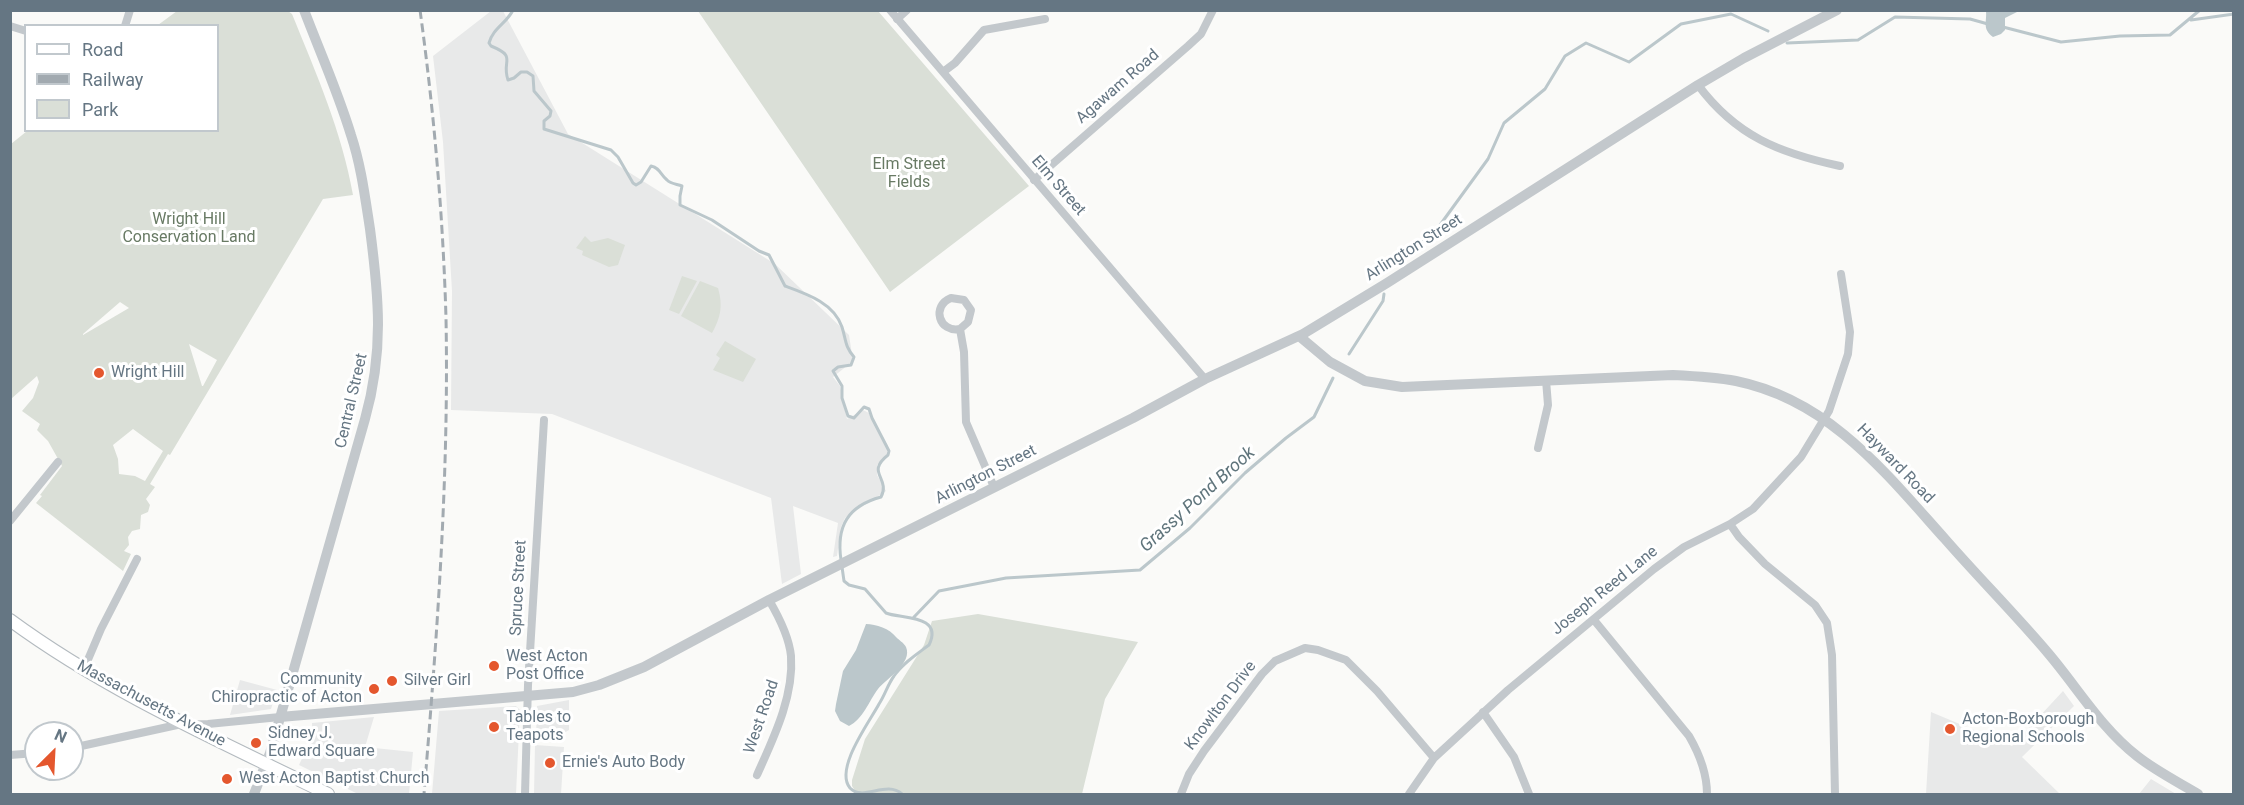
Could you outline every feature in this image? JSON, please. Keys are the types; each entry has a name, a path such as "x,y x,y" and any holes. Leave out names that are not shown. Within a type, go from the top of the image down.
{"main road":[{"name":"Massachusetts Avenue","path":"10,620 49,648 84,669 328,795"}],"street":[{"name":"Central Street","path":"254,795 267,764 369,406 376,374 379,344 379,310 374,264 358,161 339,100 304,10"},
{"name":"Elm Street","path":"890,10 1205,379"},
{"path":"897,19 907,10"},
{"name":"Agawam Road","path":"1034,180 1201,34 1213,10"},
{"name":"Arlington Street","path":"84,745 168,726 573,692 644,668 769,600 1133,418 1205,379 1299,336 1387,284 1698,85 1744,58 1838,10"},
{"path":"943,72 955,63 977,36 986,29 1045,19"},
{"path":"1698,85 1718,109 1753,138 1786,152 1840,166"},
{"name":"Joseph Reed Lane","path":"1409,795 1434,758 1483,712 1654,568 1684,547 1730,524 1753,509 1801,457 1825,420 1842,377 1848,354 1850,332 1841,274"},
{"path":"960,329 964,363 966,422 994,487"},
{"name":"Hayward Road","path":"1299,336 1330,362 1365,381 1402,387 1658,375 1714,377 1765,389 1825,420 1852,439 1908,497 2049,654 2083,699 2120,741 2136,756 2198,795"},
{"path":"1538,448 1548,405 1546,380"},
{"name":"Spruce Street","path":"525,795 527,697 544,420"},
{"path":"10,521 58,462"},
{"path":"1730,524 1765,564 1815,605 1827,623 1832,655 1835,795"},
{"path":"84,669 101,629 137,559"},
{"name":"West Road","path":"757,775 785,702 791,679 791,655 786,637 769,600"},
{"path":"1594,620 1689,736 1700,754 1705,772 1707,795"},
{"name":"Knowlton Drive","path":"1181,795 1189,774 1204,751 1263,674 1275,661 1305,648 1346,660 1377,691 1434,758"},
{"path":"1483,712 1514,757 1529,795"}],"shaded area":[{"path":"1986,10 2019,11 2005,18 2005,30 1993,37 1986,28"},
{"path":"491,11 503,11 568,134 775,264 849,335 853,361 833,377 840,386 847,419 863,410 869,413 888,446 887,454 877,465 877,475 886,491 845,518 841,527 837,556 833,557 838,523 793,506 801,574 782,584 771,498 552,414 451,410 452,291 443,142 433,56"},
{"path":"866,624 878,626 890,632 906,647 906,659 878,689 862,714 849,726 840,721 835,711 836,704 843,671 856,650"},
{"path":"240,680 277,690 271,709 230,715"},
{"name":"Acton-Boxborough Regional Schools","path":"2063,691 2074,706 2022,757 2060,794 1926,794 1931,712 2012,746"},
{"path":"569,700 569,730 559,736 536,737 537,706"},
{"path":"516,706 520,710 516,794 432,794 439,711"},
{"path":"374,717 365,747 413,752 409,794 358,794 299,765 312,737 312,723"},
{"path":"535,745 564,747 561,794 534,794"},
{"path":"2151,779 2176,794 2139,794"}],"green space":[{"name":"Wright Hill Conservation Land","path":"177,11 288,11 292,14 319,81 342,148 353,195 323,199 170,455 168,454 150,484 155,487 146,499 150,505 148,512 141,515 140,529 132,531 128,537 129,545 124,551 131,554 123,571 36,503 62,466 48,441 37,430 40,424 22,411 33,398 39,382 37,376 11,399 11,144 26,132 219,132 219,24 159,24","holes":["120,302 129,308 83,335","189,344 217,360 203,386 202,386","133,429 163,451 145,481 135,476 119,474 118,459 113,445"]},
{"name":"Elm Street Fields","path":"698,11 878,11 1029,186 890,292"},
{"path":"585,236 591,242 608,238 625,245 618,265 609,267 582,255 583,251 576,248"},
{"path":"682,276 697,281 679,314 669,310"},
{"path":"700,281 718,288 720,294 720,311 712,333 681,316"},
{"path":"725,341 756,359 743,382 713,370 720,358 716,355"},
{"path":"978,614 1138,642 1105,699 1082,794 857,794 852,786 852,780 865,739 924,645 932,621"}],"waterway":[{"path":"513,10 494,33 489,43 506,56 508,80 521,72 527,72 533,76 534,91 551,111 550,116 544,121 544,129 611,150 636,185 641,182 651,166 656,168 669,181 682,186 680,205 712,220 759,251 769,255 785,286 819,300 838,319 847,347 854,357 851,365 838,367 833,371 842,386 842,398 848,416 854,418 864,407 869,409 889,451 878,471 883,485 881,497 860,506 847,519 843,527 840,537 841,560"},
{"name":"Grassy Pond Brook","path":"2003,27 2061,42 2120,36 2170,35 2200,10"},
{"name":"Grassy Pond Brook","path":"1377,277 1377,273 1432,236 1488,159 1504,123 1545,89 1565,56 1586,43 1629,62 1681,24 1731,14 1768,31"},
{"path":"2191,20 2234,14"},
{"name":"Grassy Pond Brook","path":"1787,43 1858,40 1895,17 1970,19 1988,24"},
{"name":"Grassy Pond Brook","path":"1349,354 1383,301 1384,294"},
{"name":"Grassy Pond Brook","path":"914,617 939,591 1006,578 1140,570 1190,528 1245,473 1314,417 1333,378"},
{"path":"842,567 844,581 849,585 865,589 886,613 918,620 931,628 932,635 929,645 906,663 892,679 855,745 847,769 846,780 855,792 889,789 902,794"}],"railway":[{"path":"420,10 434,125 446,318 444,497 424,794"}],"place":[{"name":"Wright Hill","path":"99,373"},
{"name":"West Acton Post Office","path":"494,666"},
{"name":"Silver Girl","path":"392,681"},
{"name":"Community Chiropractic of Acton","path":"374,689"},
{"name":"Tables to Teapots","path":"494,727"},
{"name":"Acton-Boxborough Regional Schools","path":"1950,729"},
{"name":"Sidney J. Edward Square","path":"256,743"},
{"name":"Ernie's Auto Body","path":"550,763"},
{"name":"West Acton Baptist Church","path":"227,779"}]}
